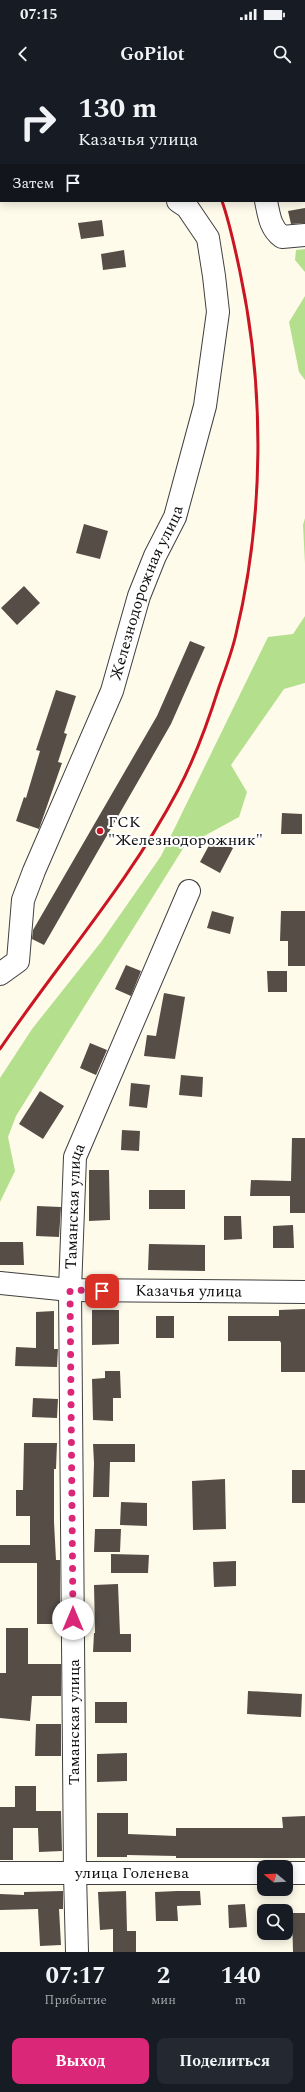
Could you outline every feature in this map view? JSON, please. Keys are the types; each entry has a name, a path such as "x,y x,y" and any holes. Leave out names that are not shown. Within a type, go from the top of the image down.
{"street":[{"name":"Железнодорожная улица","path":"0,974 18,961 24,900 34,871 112,691 139,596 155,556 176,517 205,406 218,312 214,276 208,238 187,207 180,202"},
{"path":"266,202 270,222 275,232 282,237 305,235"},
{"name":"Таманская улица","path":"77,1952 70,1290 76,1157 189,890"},
{"name":"Казачья улица","path":"0,1283 70,1290 305,1292"},
{"name":"улица Голенева","path":"0,1873 257,1873"},
{"path":"293,1873 305,1873"}],"green space":[{"path":"305,249 305,272 295,260 296,250"},
{"path":"305,296 305,380 299,372 289,322"},
{"path":"305,518 305,564 303,525"},
{"path":"305,616 305,683 284,689 231,765 247,792 239,817 184,847 16,1116 8,1137 15,1171 0,1202 0,1078 32,1029 101,942 161,856 268,637 293,634"}],"building":[{"path":"305,208 305,223 291,224 288,211"},
{"path":"102,220 104,236 81,239 78,223"},
{"path":"124,250 126,267 103,270 101,254"},
{"path":"84,524 108,531 100,559 76,553"},
{"path":"24,586 40,603 17,625 1,608"},
{"name":"ГСК \"Железнодорожник\"","path":"190,641 205,647 171,724 44,945 32,939 33,930 157,716"},
{"path":"56,690 76,696 64,733 67,734 58,762 62,763 39,829 16,821 24,797 26,798 40,751 36,750"},
{"path":"282,813 302,814 302,834 281,834"},
{"path":"213,838 233,848 220,873 200,862"},
{"path":"212,911 234,917 230,934 207,928"},
{"path":"281,911 305,911 305,966 288,966 288,941 280,941"},
{"path":"126,965 141,971 131,996 115,989"},
{"path":"267,971 287,971 287,992 268,992"},
{"path":"164,993 185,997 175,1059 144,1056 147,1035 156,1036"},
{"path":"90,1043 107,1050 96,1075 80,1068"},
{"path":"181,1075 203,1077 202,1097 179,1095"},
{"path":"131,1083 150,1085 147,1108 129,1106"},
{"path":"40,1091 64,1106 43,1139 19,1124"},
{"path":"122,1130 140,1131 139,1151 121,1150"},
{"path":"292,1138 305,1138 305,1213 290,1213 290,1196 250,1196 251,1180 291,1181"},
{"path":"89,1170 109,1170 110,1220 89,1221"},
{"path":"149,1190 185,1190 185,1209 149,1209"},
{"path":"37,1206 61,1207 59,1237 36,1236"},
{"path":"224,1216 241,1216 242,1239 224,1240"},
{"path":"293,1225 294,1248 273,1248 273,1226"},
{"path":"0,1242 23,1242 24,1265 0,1265"},
{"path":"149,1244 205,1245 205,1271 148,1270"},
{"path":"305,1309 305,1372 281,1372 280,1341 228,1341 228,1316 279,1316 279,1310"},
{"path":"92,1310 119,1310 119,1344 92,1345"},
{"path":"54,1311 54,1349 58,1349 57,1367 15,1366 16,1347 36,1348 36,1312"},
{"path":"156,1316 174,1316 174,1338 156,1338"},
{"path":"105,1371 120,1371 121,1398 113,1398 113,1421 93,1420 92,1379 105,1378"},
{"path":"33,1398 58,1399 57,1418 32,1417"},
{"path":"24,1443 57,1443 56,1469 54,1469 54,1522 56,1560 60,1560 60,1624 37,1624 37,1563 0,1563 0,1545 30,1545 30,1516 16,1516 16,1490 23,1490"},
{"path":"93,1444 135,1444 135,1462 110,1462 109,1497 93,1497"},
{"path":"292,1470 305,1470 305,1503 292,1503"},
{"path":"225,1479 226,1529 193,1530 192,1481"},
{"path":"121,1502 147,1503 147,1526 120,1525"},
{"path":"95,1529 121,1529 120,1552 94,1552"},
{"path":"111,1554 149,1555 148,1573 111,1573"},
{"path":"236,1561 236,1586 214,1587 213,1562"},
{"path":"118,1584 120,1634 131,1634 131,1652 93,1652 95,1633 94,1585"},
{"path":"6,1628 28,1628 28,1664 61,1664 61,1696 32,1696 30,1721 0,1718 0,1673 6,1673"},
{"path":"248,1691 302,1694 301,1717 247,1714"},
{"path":"95,1702 127,1702 127,1723 95,1723"},
{"path":"36,1724 61,1724 61,1756 35,1756"},
{"path":"127,1753 127,1781 97,1782 97,1754"},
{"path":"15,1786 36,1786 36,1811 61,1811 62,1851 39,1852 38,1828 13,1828 13,1860 0,1860 0,1807 15,1807"},
{"path":"97,1813 128,1813 128,1834 176,1836 176,1828 283,1828 282,1817 305,1816 305,1858 176,1858 176,1856 127,1855 127,1857 97,1857"},
{"path":"63,1891 63,1909 59,1909 61,1945 40,1946 38,1909 0,1910 0,1894 24,1895 24,1892"},
{"path":"126,1891 127,1931 136,1931 136,1952 113,1952 113,1929 100,1930 98,1892"},
{"path":"200,1891 201,1905 177,1906 178,1921 156,1921 155,1892"},
{"path":"245,1904 247,1927 229,1928 228,1905"},
{"path":"293,1913 305,1913 305,1952 293,1952"}],"railway":[{"path":"0,1049 116,890 159,824 196,753 234,641 245,590 252,545 258,453 257,408 254,362 248,317 234,245 222,202"}],"place":[{"name":"ГСК \"Железнодорожник\"","path":"100,831"}],"route":[{"path":"73,1619 70,1290 102,1291"}]}
